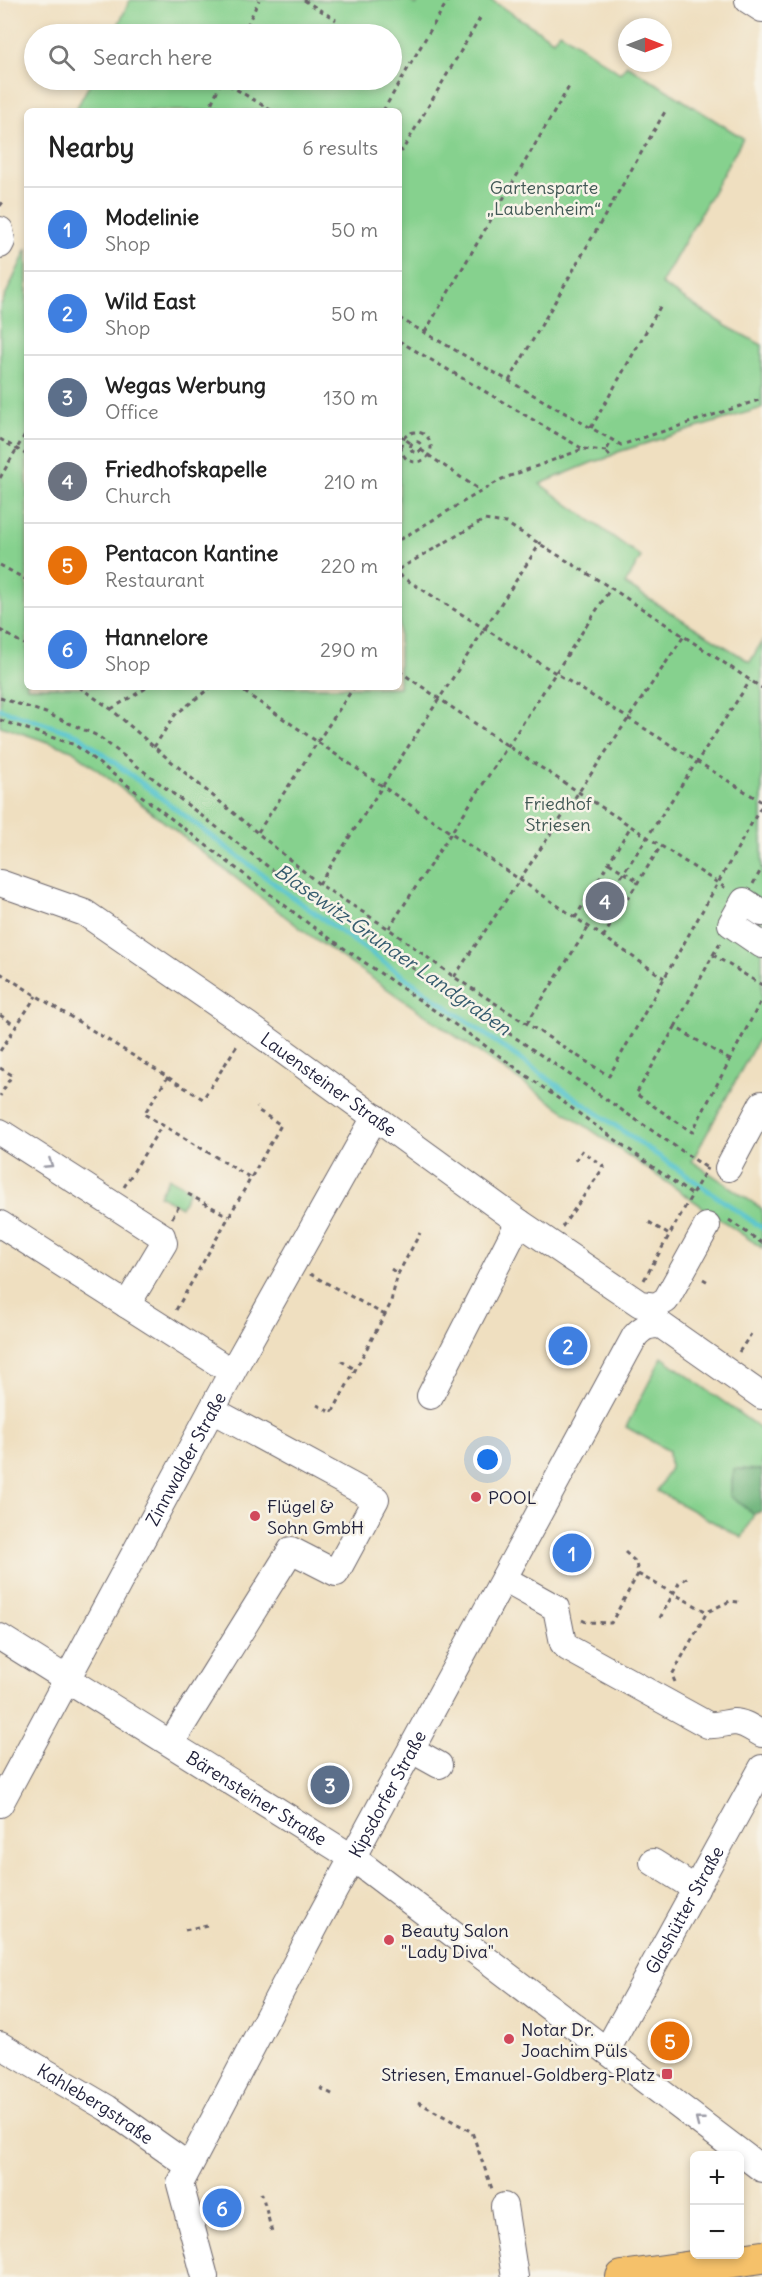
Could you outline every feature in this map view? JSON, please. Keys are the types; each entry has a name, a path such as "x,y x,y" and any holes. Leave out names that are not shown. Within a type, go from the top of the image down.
{"main road":[{"path":"622,2277 735,2269 762,2257"}],"street":[{"path":"748,0 762,9"},
{"path":"0,230 2,241 0,245"},
{"name":"Lauensteiner Straße","path":"0,883 85,913 249,1026 762,1396"},
{"path":"753,907 730,924 762,945"},
{"path":"717,1168 762,1104"},
{"name":"Zinnwalder Straße","path":"0,1804 232,1372 375,1117"},
{"path":"0,1132 162,1236 164,1243 127,1305"},
{"path":"430,1396 519,1222"},
{"path":"0,1224 232,1372"},
{"name":"Kipsdorfer Straße","path":"205,2277 180,2184 352,1858 635,1336 642,1328 643,1310 666,1300 707,1226"},
{"path":"171,1743 291,1551 336,1573 376,1499 212,1410"},
{"path":"504,1579 556,1608 563,1643 568,1648 708,1725 717,1726 735,1722 762,1734"},
{"name":"Bärensteiner Straße","path":"0,1637 352,1858 762,2169"},
{"path":"412,1750 439,1765"},
{"name":"Glashütter Straße","path":"607,2050 762,1768"},
{"path":"653,1862 696,1888"},
{"name":"Kahlebergstraße","path":"0,2045 108,2108 189,2166"},
{"path":"498,2201 515,2277"}],"path":[{"path":"248,24 259,0"},
{"path":"304,0 336,20"},
{"path":"402,79 448,0"},
{"path":"402,151 482,15"},
{"path":"425,333 570,85"},
{"path":"209,108 217,90"},
{"path":"238,90 267,108"},
{"path":"385,108 395,90"},
{"path":"509,381 666,110"},
{"path":"0,206 5,199"},
{"path":"591,428 661,305"},
{"path":"402,320 621,445 762,399"},
{"path":"402,343 584,449 606,451 610,456"},
{"path":"402,445 404,439 411,433 424,435 430,443 429,455"},
{"path":"424,435 419,443 421,450 482,491"},
{"path":"0,478 24,436"},
{"path":"0,439 24,453"},
{"path":"404,439 412,444 419,443"},
{"path":"606,451 612,440"},
{"path":"408,460 413,452 412,444"},
{"path":"402,538 502,479 584,449"},
{"path":"402,450 408,460 418,462 429,455"},
{"path":"413,452 418,453 421,450"},
{"path":"402,567 484,520 506,523 611,588 762,688"},
{"path":"319,884 540,543"},
{"path":"0,566 24,578"},
{"path":"84,690 111,709 319,884 389,929 454,977 609,1076 762,804 696,760 402,577"},
{"path":"389,929 611,588"},
{"path":"0,630 24,644"},
{"path":"454,977 684,636"},
{"path":"402,673 508,746 753,907"},
{"path":"621,878 696,760 750,681"},
{"path":"111,709 143,690"},
{"path":"154,747 175,715 207,690"},
{"path":"241,690 664,978"},
{"path":"258,832 352,690"},
{"path":"0,698 46,713 98,736 301,892 717,1168 692,1195 669,1235 643,1310"},
{"path":"0,720 75,745 309,924 480,1042 692,1195"},
{"path":"575,918 631,826"},
{"path":"603,937 661,846"},
{"path":"609,863 638,881"},
{"path":"528,1023 588,928"},
{"path":"762,986 713,955 636,1094 692,1132 762,999"},
{"path":"0,974 203,1099 249,1026"},
{"path":"0,1051 36,996"},
{"path":"0,1015 17,1026"},
{"path":"675,1027 730,1060"},
{"path":"0,1068 12,1075 0,1096"},
{"path":"168,1077 144,1114 251,1178"},
{"path":"165,1330 281,1125 259,1111 257,1107"},
{"path":"113,1205 162,1125"},
{"path":"567,1220 604,1167 582,1151 575,1161"},
{"path":"188,1194 229,1216"},
{"path":"707,1226 727,1219 762,1243"},
{"path":"649,1222 669,1235"},
{"path":"317,1405 332,1413 390,1305 398,1274 420,1233"},
{"path":"391,1269 398,1274"},
{"path":"324,1282 385,1315"},
{"path":"341,1361 355,1369"},
{"path":"556,1608 586,1622 611,1623 638,1574 636,1562 625,1552"},
{"path":"638,1574 707,1612"},
{"path":"660,1618 679,1583 688,1577"},
{"path":"678,1691 672,1675 707,1612 730,1600 739,1602"},
{"path":"185,1930 207,1925"},
{"path":"320,2088 336,2096"},
{"path":"418,2102 472,2132 498,2201"},
{"path":"260,2195 262,2194 272,2232"}],"green space":[{"path":"130,0 409,0 416,5 420,0 491,0 553,40 560,32 620,73 638,72 743,138 661,284 726,326 762,345 762,408 618,452 540,484 641,557 625,584 750,662 762,641 762,1032 692,1161 762,1209 762,1248 305,932 72,750 0,726 0,307 24,255 24,690 402,690 402,108 77,108 87,90 402,90 402,24 119,24"},
{"path":"169,1178 190,1189 181,1207 159,1195"},
{"path":"662,1357 762,1430 762,1470 734,1469 730,1496 754,1514 742,1538 657,1491 670,1468 669,1451 626,1427"},
{"path":"734,1469 762,1470 762,1511 754,1514 730,1496"}],"waterway":[{"name":"Blasewitz‐Grunaer Landgraben","path":"0,709 78,735 288,894 762,1228"}],"place":[{"name":"Friedhofskapelle","path":"605,901"},
{"name":"Wild East","path":"568,1346"},
{"name":"POOL","path":"476,1497"},
{"name":"Flügel & Sohn GmbH","path":"255,1516"},
{"name":"Modelinie","path":"572,1553"},
{"name":"Wegas Werbung","path":"330,1785"},
{"name":"Beauty Salon \"Lady Diva\"","path":"389,1940"},
{"name":"Notar Dr. Joachim Püls","path":"509,2039"},
{"name":"Pentacon Kantine","path":"670,2041"},
{"name":"Striesen, Emanuel-Goldberg-Platz","path":"667,2074"},
{"name":"Hannelore","path":"222,2208"}],"park label":[{"name":"Gartensparte „Laubenheim“","path":"544,198"},
{"name":"Friedhof Striesen","path":"558,813"}]}
